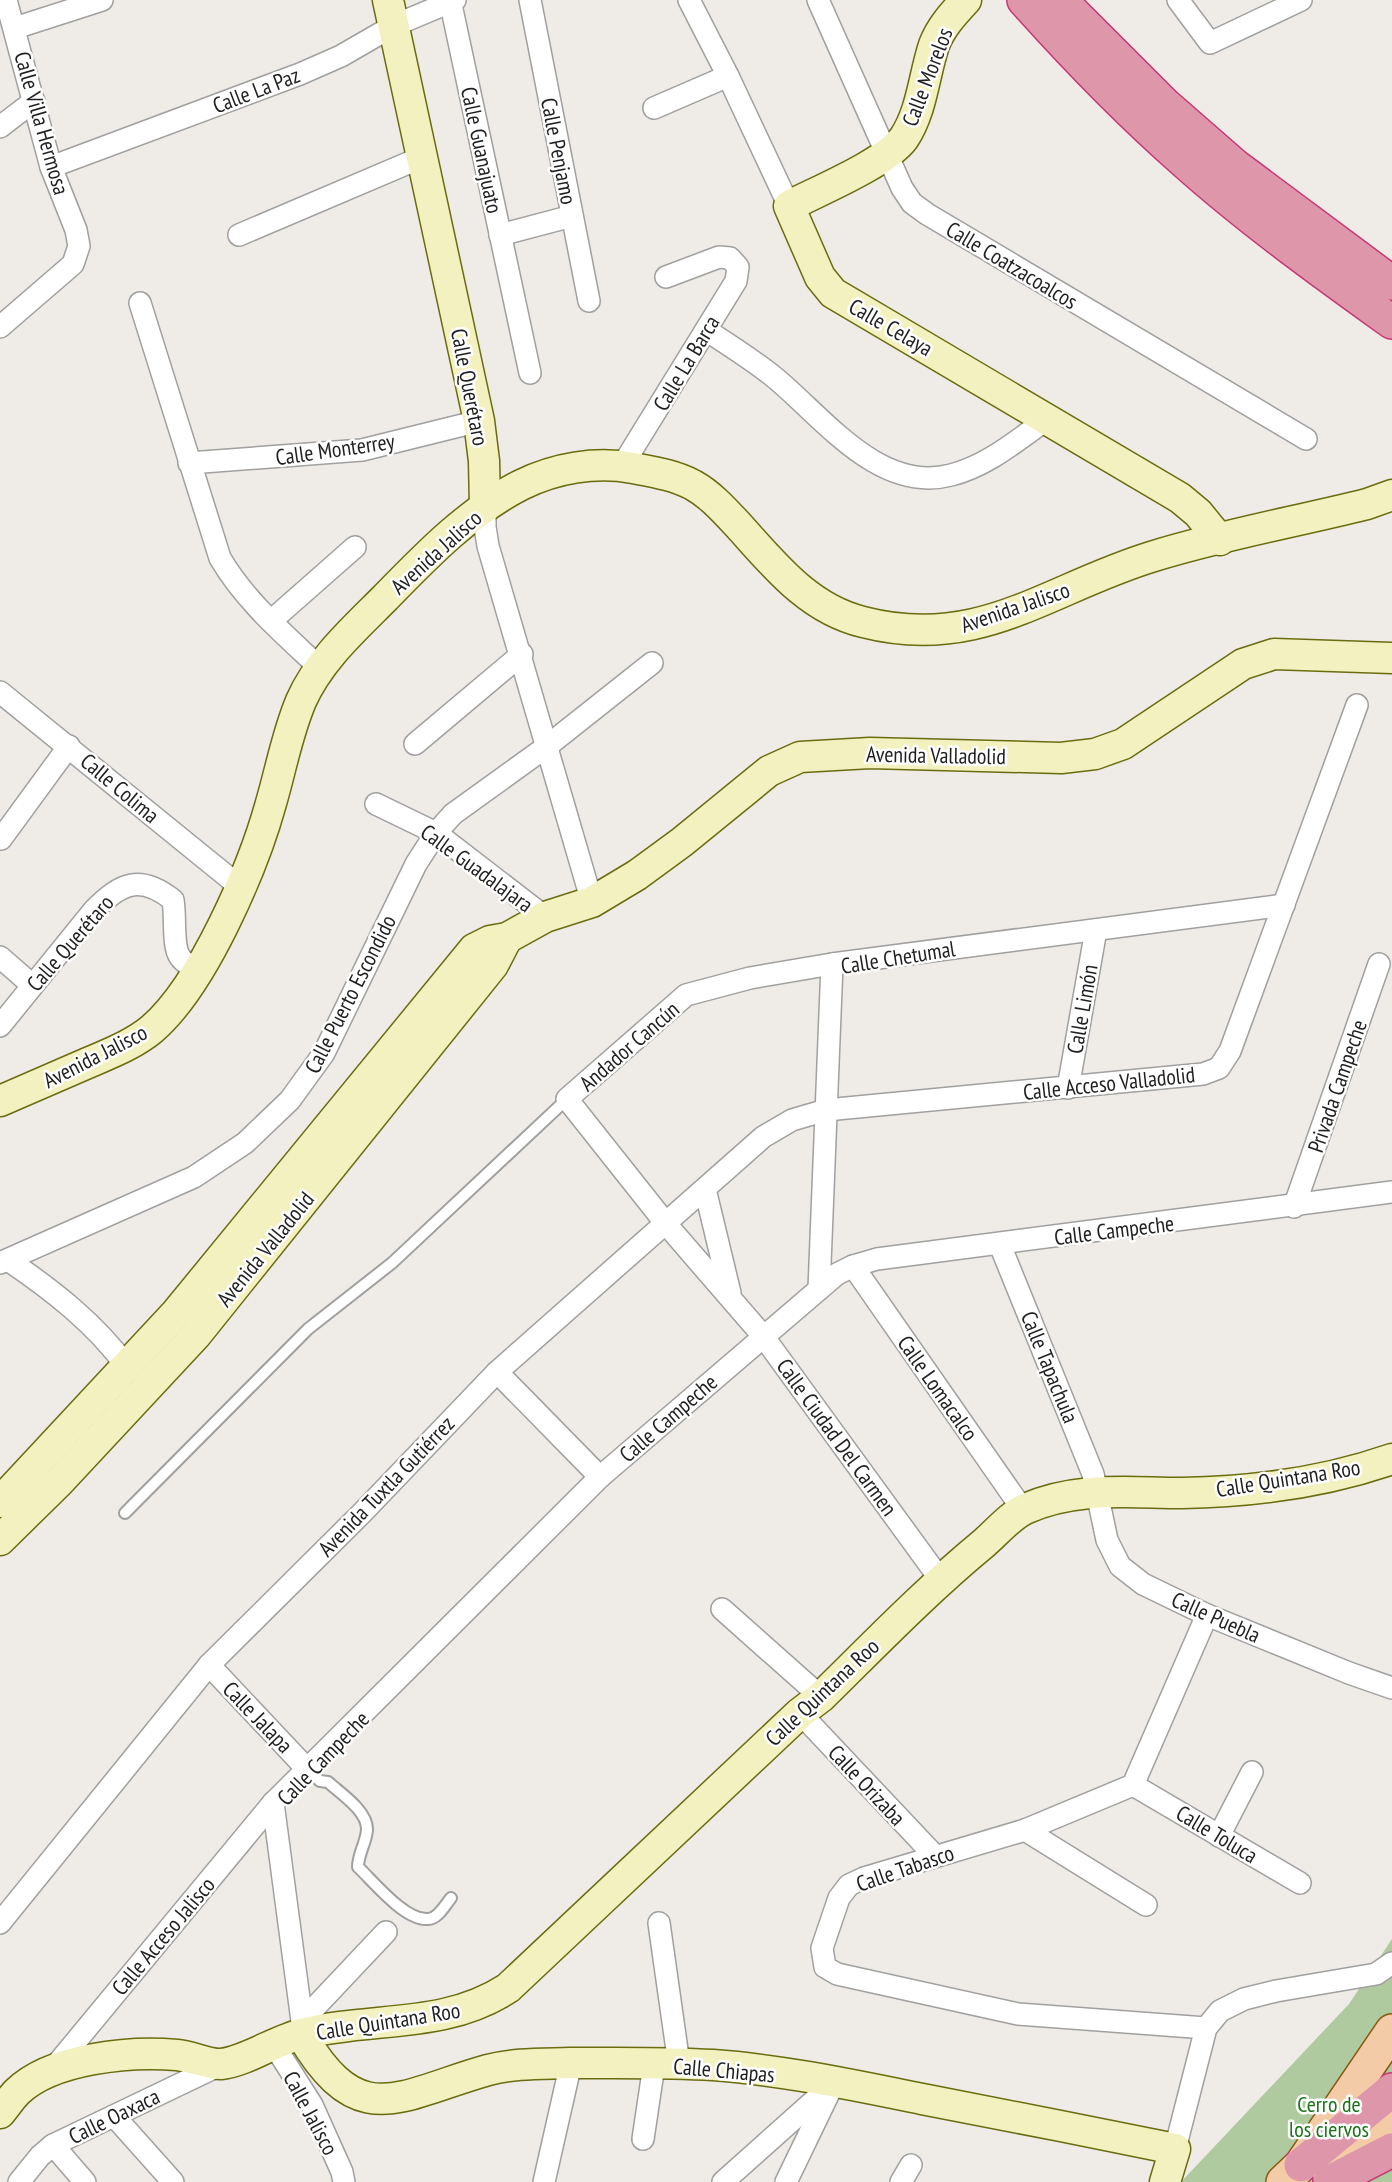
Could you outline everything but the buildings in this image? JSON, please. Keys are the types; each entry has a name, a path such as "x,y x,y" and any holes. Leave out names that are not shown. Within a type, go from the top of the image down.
{"highway":[{"path":"1024,0 1071,52 1184,161 1264,227 1392,322"},
{"path":"1060,0 1164,105 1235,166 1392,283"},
{"path":"1303,2176 1392,2090"},
{"path":"1330,2182 1392,2150"}],"main road":[{"path":"1303,2176 1392,2031"},
{"path":"1303,2176 1392,2121"}],"street":[{"name":"Calle Villa Hermosa","path":"0,327 73,264 79,246 76,230 51,167 6,0"},
{"path":"15,28 102,0"},
{"name":"Calle Penjamo","path":"530,0 589,301"},
{"name":"Calle Celaya","path":"689,0 728,76 820,277 832,293 1180,498 1198,513 1220,540"},
{"name":"Calle Coatzacoalcos","path":"818,0 902,189 912,203 1306,439"},
{"path":"1178,0 1210,43 1301,0"},
{"name":"Calle La Paz","path":"51,167 300,74 340,56 390,13 452,1"},
{"name":"Calle Guanajuato","path":"452,1 530,373"},
{"name":"Calle Morelos","path":"888,154 904,138 914,116 934,45 943,27 961,5"},
{"name":"Calle Querétaro","path":"390,13 478,422 484,461 485,527 488,546 522,654 546,747 592,902"},
{"path":"654,108 728,76"},
{"path":"0,127 34,101"},
{"path":"789,207 888,154"},
{"path":"239,235 420,158"},
{"path":"500,234 572,216"},
{"name":"Calle La Barca","path":"622,466 736,281 738,267 730,258 719,257 666,278"},
{"path":"140,303 220,558 233,580 271,621 320,668"},
{"path":"706,330 774,377 853,447 882,465 916,478 950,476 984,463 1046,420"},
{"name":"Calle Monterrey","path":"189,463 362,450 478,422"},
{"name":"Avenida Jalisco","path":"0,1101 121,1048 150,1031 171,1010 199,973 239,886 264,827 290,731 303,696 320,668 345,637 442,541 485,507 521,485 549,474 586,466 622,466 669,475 691,484 713,499 793,585 821,606 856,621 896,630 936,631 969,627 1000,617 1144,559 1367,504 1392,495"},
{"path":"271,621 355,547"},
{"path":"415,744 522,654"},
{"name":"Avenida Valladolid","path":"0,1502 176,1313 474,949 490,941 507,938 545,918 592,902 637,876 769,771 800,757 870,753 1061,758 1095,754 1122,744 1243,664 1274,654 1392,658"},
{"name":"Calle Puerto Escondido","path":"4,1262 194,1177 223,1161 245,1143 290,1100 324,1053 416,864 436,833 453,814 546,747 652,663"},
{"name":"Calle Colima","path":"0,692 239,886"},
{"name":"Calle Acceso Valladolid","path":"826,1110 1203,1074 1219,1068 1230,1051 1357,705"},
{"path":"1,839 69,746"},
{"name":"Calle Guadalajara","path":"375,804 436,833 545,918"},
{"name":"Calle Querétaro","path":"0,1026 94,910 111,893 134,883 157,887 173,900 176,920 174,940 180,957 199,973"},
{"name":"Calle Chetumal","path":"819,1289 832,964 1284,905"},
{"name":"Calle Limón","path":"1068,1088 1096,930"},
{"name":"Avenida Valladolid","path":"0,1540 59,1482 196,1335 493,964 507,938"},
{"path":"0,957 32,985"},
{"name":"Andador Cancún","path":"567,1099 686,995 750,978 832,964"},
{"name":"Privada Campeche","path":"1294,1207 1379,964"},
{"name":"Calle Ciudad Del Carmen","path":"567,1099 667,1225 763,1336 940,1580"},
{"name":"Avenida Tuxtla Gutiérrez","path":"0,1923 208,1665 362,1513 496,1372 526,1343 667,1225 763,1137 792,1119 826,1110"},
{"path":"705,1189 730,1297"},
{"name":"Calle Campeche","path":"301,2027 273,1803 364,1716 600,1478 837,1274 853,1266 877,1259 1294,1207 1392,1192"},
{"name":"Calle Tapachula","path":"1000,1245 1094,1474 1095,1491"},
{"path":"4,1262 46,1286 102,1335 127,1367"},
{"name":"Calle Lomacalco","path":"853,1266 1023,1510"},
{"path":"496,1372 600,1478"},
{"name":"Calle Quintana Roo","path":"301,2027 454,2014 488,2001 508,1988 811,1705 940,1580 1023,1510 1071,1494 1095,1491 1182,1493 1247,1490 1319,1478 1392,1459"},
{"name":"Calle Puebla","path":"1095,1491 1107,1540 1120,1566 1143,1584 1207,1616 1392,1688"},
{"name":"Calle Orizaba","path":"722,1609 811,1705 935,1856"},
{"path":"1133,1785 1207,1616"},
{"name":"Calle Jalapa","path":"208,1665 307,1769"},
{"path":"1220,1836 1252,1772"},
{"name":"Calle Tabasco","path":"1133,1785 1025,1830 935,1856 849,1885 839,1898 822,1948 825,1967 837,1974 1018,2014 1206,2028"},
{"name":"Calle Toluca","path":"1133,1785 1300,1883"},
{"name":"Calle Acceso Jalisco","path":"53,2069 273,1803"},
{"path":"1025,1830 1146,1905"},
{"path":"643,2139 666,2064 659,1923"},
{"path":"301,2027 386,1932"},
{"path":"1165,2182 1206,2028 1220,2011 1244,1999 1376,1974 1392,1963"},
{"name":"Calle Jalisco","path":"220,2065 274,2045 301,2027"},
{"name":"Calle Chiapas","path":"301,2027 318,2062 332,2077 350,2092 369,2098 392,2100 418,2095 508,2065 571,2063 714,2065 835,2082 1175,2149"},
{"name":"Calle Jalisco","path":"274,2045 312,2105 344,2182"},
{"path":"6,2097 53,2069 103,2058 155,2053 192,2056 220,2065"},
{"path":"544,2182 571,2063"},
{"name":"Calle Oaxaca","path":"19,2182 40,2156 53,2145 220,2065"},
{"path":"723,2182 835,2082"},
{"path":"786,2182 835,2082"},
{"path":"115,2117 173,2182"},
{"path":"53,2145 85,2182"}],"lane":[{"path":"125,1513 308,1329 392,1263 567,1099"},
{"path":"307,1769 320,1781 328,1782 364,1816 368,1828 358,1867 407,1914 427,1920 435,1917 452,1898"}],"green space":[{"name":"Cerro de los ciervos","path":"1392,1939 1392,2182 1181,2182 1349,2004"}]}
